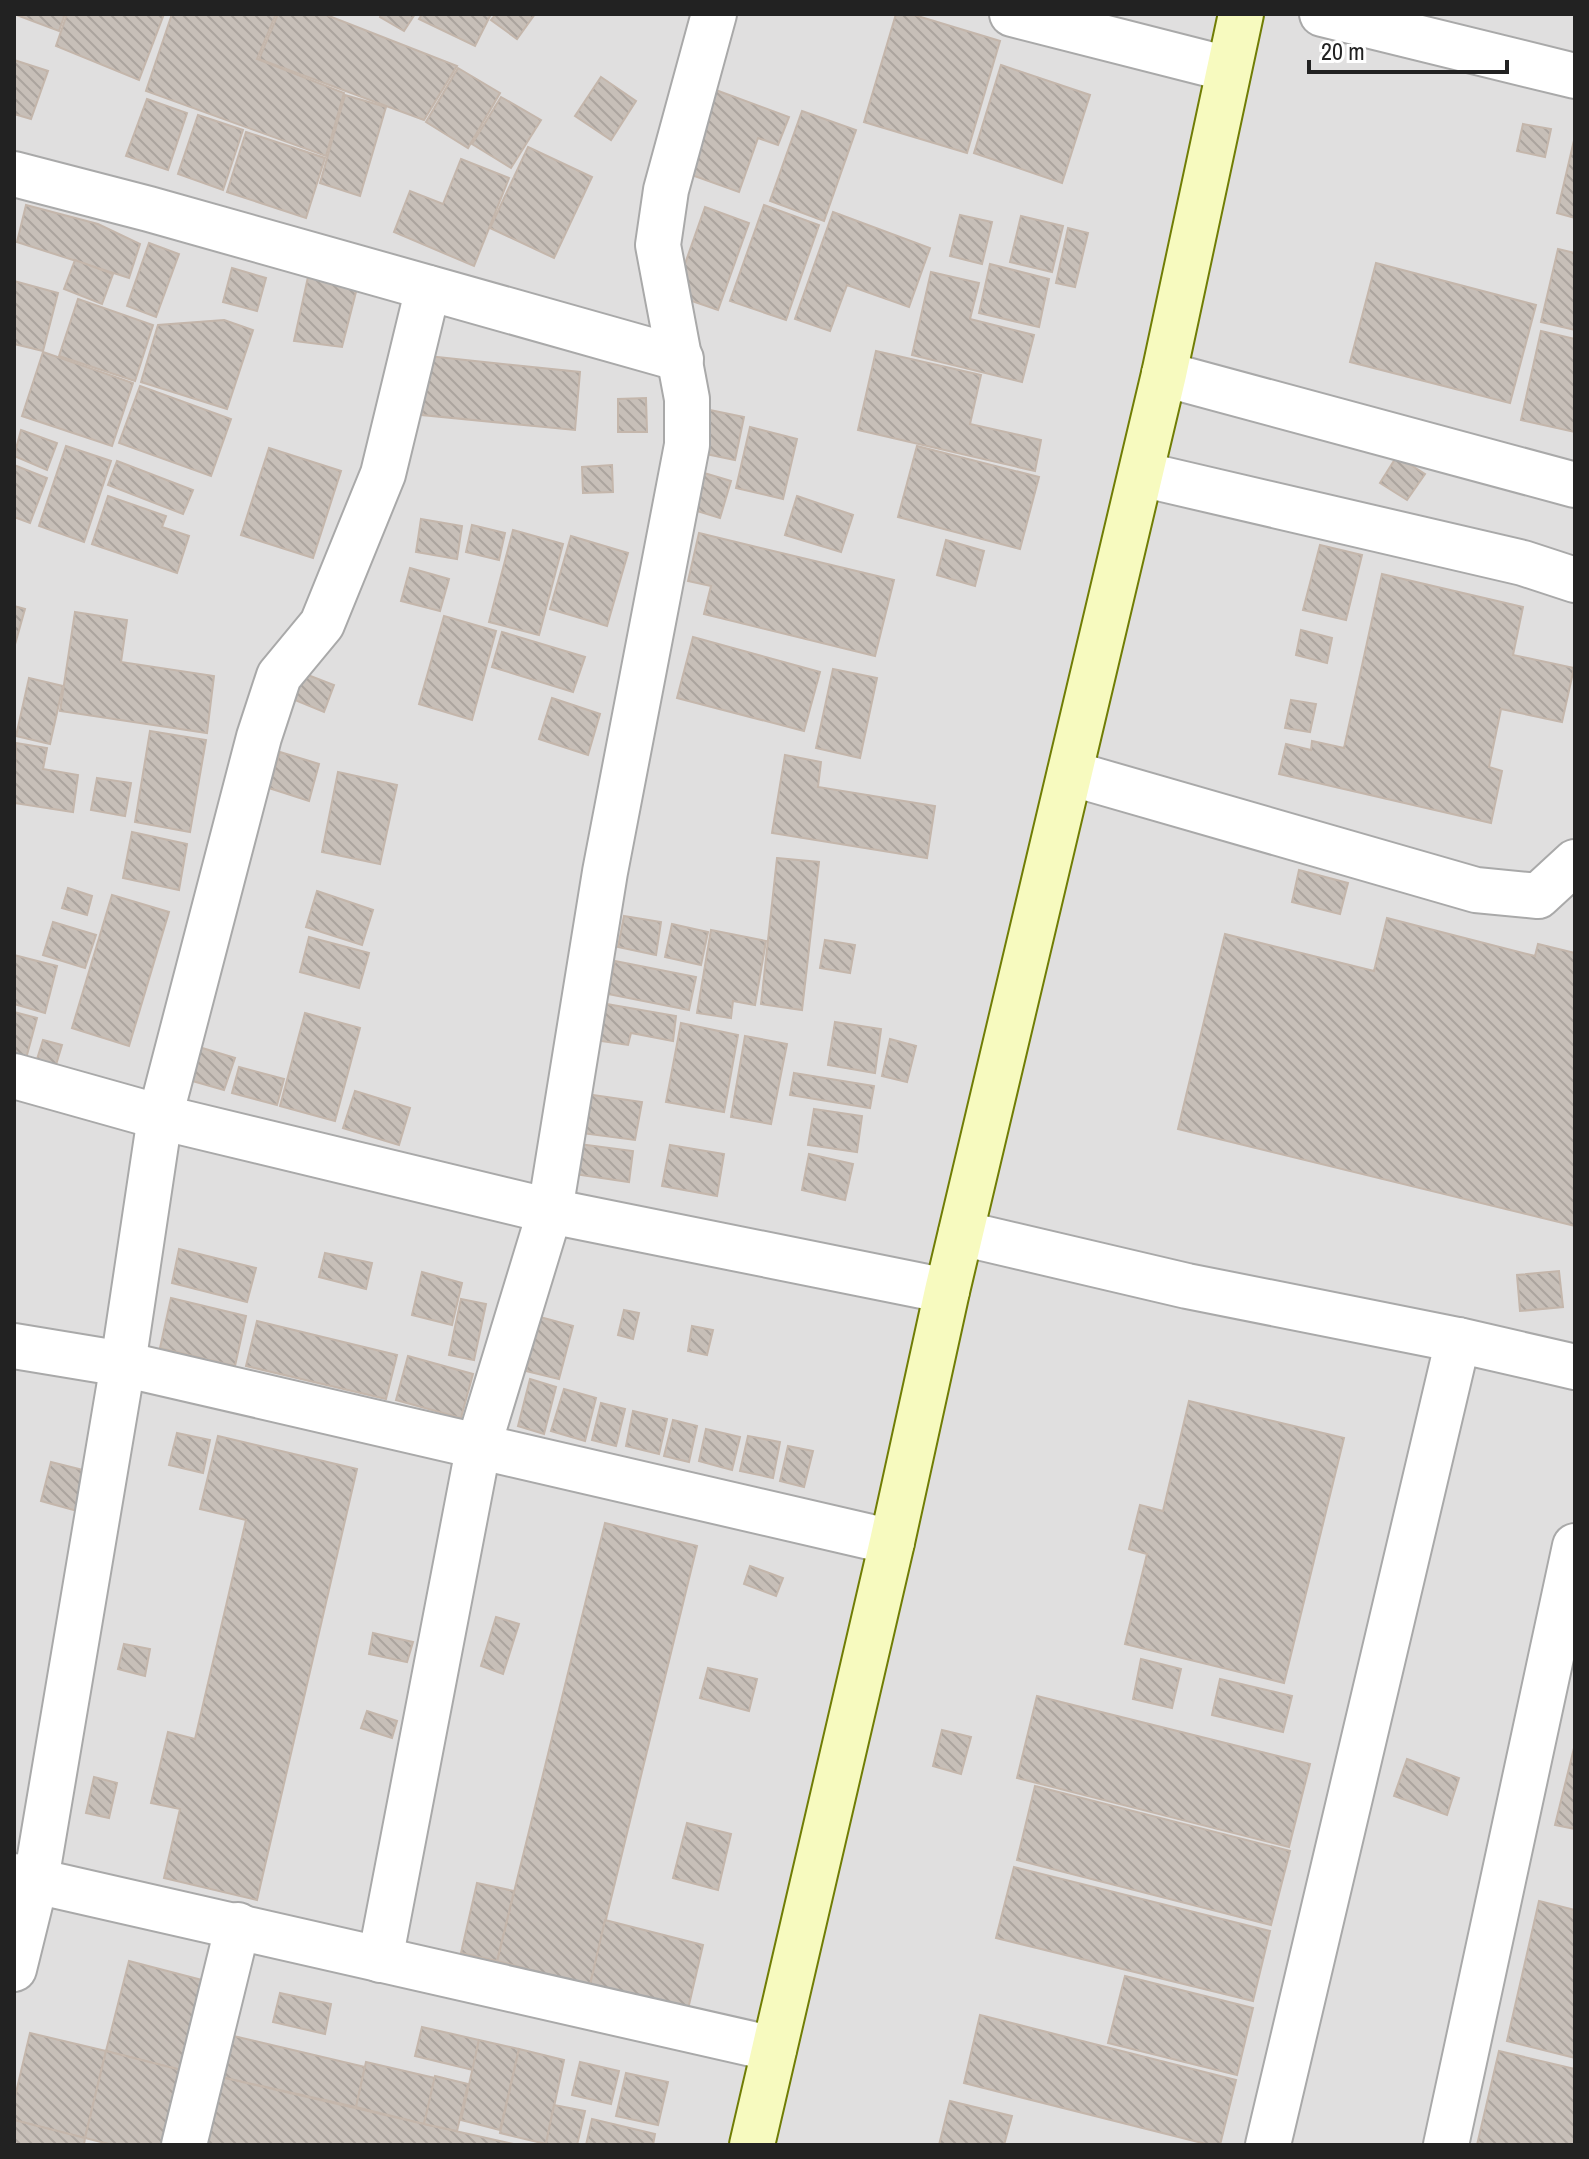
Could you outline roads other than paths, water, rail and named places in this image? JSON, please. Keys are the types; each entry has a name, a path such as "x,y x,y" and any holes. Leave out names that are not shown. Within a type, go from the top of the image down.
{"street":[{"path":"380,1960 479,1444 550,1211 605,872 687,445 687,399 658,245 666,190 714,14"},
{"path":"1012,14 1228,69"},
{"path":"752,2145 947,1291 1164,374 1241,14"},
{"path":"1322,14 1575,76"},
{"path":"14,174 164,213 681,359"},
{"path":"14,1969 25,1878 123,1364 160,1117 259,737 279,676 322,624 383,474 428,288"},
{"path":"1164,374 1575,485"},
{"path":"1141,474 1523,563 1575,580"},
{"path":"1070,773 1476,890 1538,896 1575,862"},
{"path":"14,1076 160,1117 550,1211 947,1291"},
{"path":"961,1233 1187,1286 1458,1340 1575,1367"},
{"path":"1268,2145 1458,1340"},
{"path":"14,1346 123,1364 892,1542"},
{"path":"1446,2145 1575,1546"},
{"path":"25,1878 774,2049"},
{"path":"184,2145 238,1925"}]}
